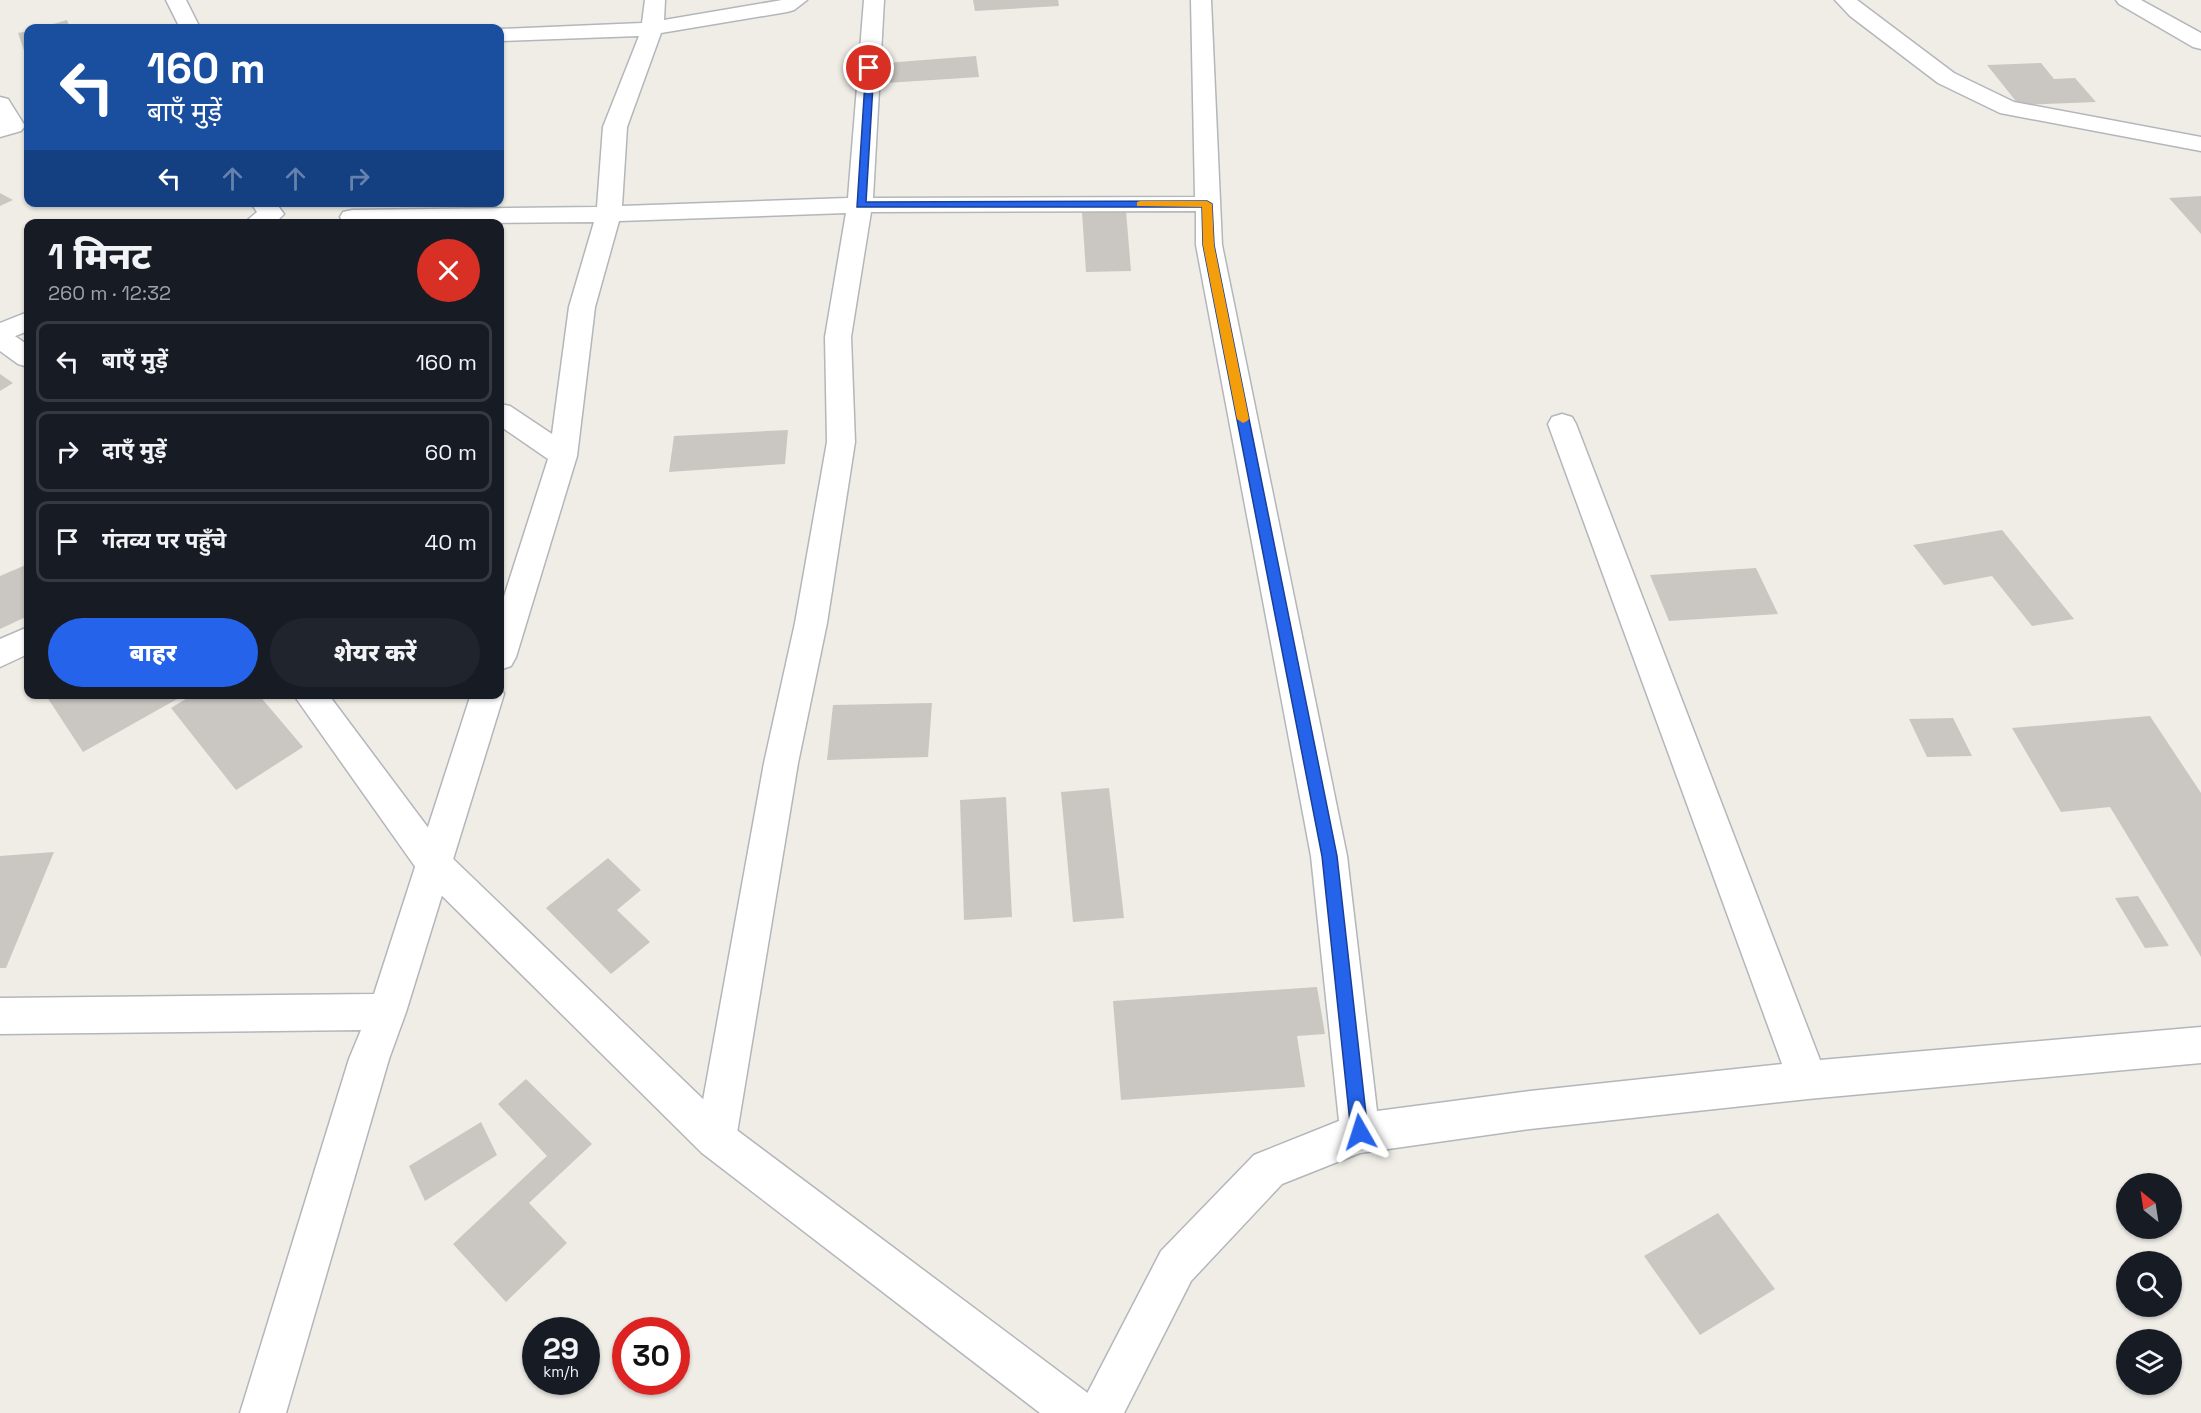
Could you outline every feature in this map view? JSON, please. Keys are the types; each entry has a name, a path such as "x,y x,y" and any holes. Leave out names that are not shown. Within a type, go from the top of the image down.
{"street":[{"path":"176,0 188,24"},
{"path":"504,644 563,456 582,307 609,214 615,127 652,29 655,0"},
{"path":"504,34 652,29 681,22 787,6 796,0"},
{"path":"716,1139 781,763 812,623 841,442 838,337 860,205 874,0"},
{"path":"1201,0 1209,245 1329,856 1360,1132"},
{"path":"1845,0 1857,12 1946,78 2008,108 2201,144"},
{"path":"2126,0 2201,42"},
{"path":"0,104 14,127"},
{"path":"353,214 609,214 860,205 1207,204"},
{"path":"0,333 24,323"},
{"path":"0,338 24,355"},
{"path":"504,416 563,456"},
{"path":"1562,424 1808,1080"},
{"path":"0,654 24,641"},
{"path":"313,699 434,864 716,1139 1077,1413"},
{"path":"263,1413 369,1059 387,1012 486,699"},
{"path":"0,1016 387,1012"},
{"path":"1100,1413 1176,1266 1268,1169 1360,1132 1530,1110 1808,1080 2201,1045"}],"building":[{"path":"973,0 1058,0 1059,6 975,11"},
{"path":"67,20 68,24 53,24"},
{"path":"24,32 24,50 18,33"},
{"path":"976,56 979,77 886,83 885,63"},
{"path":"2041,63 2054,79 2075,78 2096,102 2019,105 1987,65"},
{"path":"0,193 13,200 0,206"},
{"path":"2201,196 2201,234 2169,198"},
{"path":"1126,211 1131,271 1086,272 1082,212"},
{"path":"0,374 13,383 0,391"},
{"path":"788,430 785,464 669,472 674,436"},
{"path":"2002,530 2074,619 2032,626 1992,576 1944,585 1913,545"},
{"path":"24,566 24,618 0,629 0,576"},
{"path":"1756,568 1778,614 1669,621 1650,575"},
{"path":"48,699 177,699 83,752"},
{"path":"186,699 262,699 303,747 236,790 171,708"},
{"path":"932,703 928,757 827,760 833,705"},
{"path":"2150,716 2201,793 2201,957 2110,807 2061,812 2012,728"},
{"path":"1953,718 1972,756 1927,757 1909,719"},
{"path":"1109,788 1124,918 1073,922 1061,792"},
{"path":"1006,797 1012,917 964,920 960,800"},
{"path":"54,852 6,968 0,968 0,856"},
{"path":"608,858 641,890 617,910 650,942 611,974 546,908"},
{"path":"2138,896 2169,946 2145,948 2115,898"},
{"path":"1317,987 1325,1034 1297,1036 1305,1087 1121,1100 1113,1001"},
{"path":"526,1079 592,1144 529,1203 567,1243 506,1302 453,1244 547,1156 498,1104"},
{"path":"481,1122 497,1155 425,1201 409,1166"},
{"path":"1718,1213 1775,1289 1700,1335 1644,1256"}],"slow traffic":[{"path":"1140,204 1207,204 1209,245 1243,419"}],"route":[{"path":"869,68 860,205 1207,204 1209,245 1329,856 1360,1132"}]}
